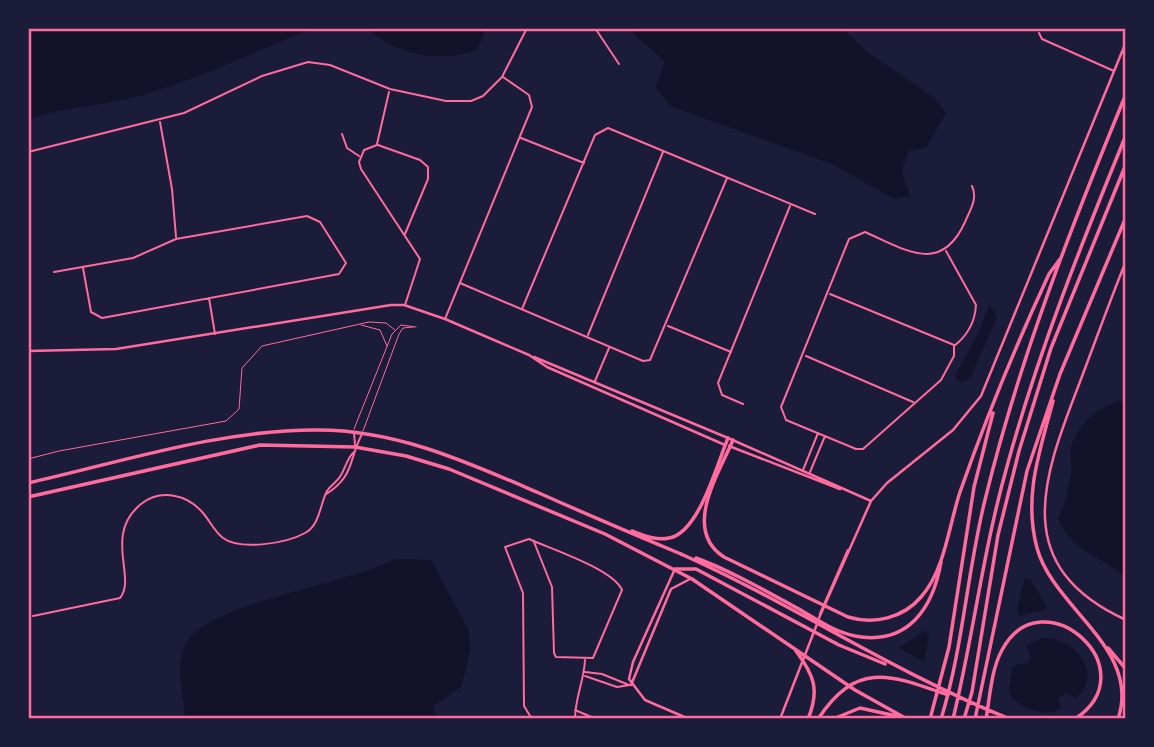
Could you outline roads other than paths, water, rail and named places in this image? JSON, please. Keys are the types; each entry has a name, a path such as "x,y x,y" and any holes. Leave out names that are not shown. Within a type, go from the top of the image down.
{"main road":[{"path":"780,719 819,618 871,501 887,483 953,430 981,396 1126,42"},
{"path":"941,719 985,501 1006,419 1060,258 1126,94"},
{"path":"953,719 993,525 1023,408 1070,271 1126,135"},
{"path":"964,719 972,692 998,535 1019,451 1051,348 1126,164"},
{"path":"975,719 1019,500 1060,374 1126,216"},
{"path":"828,629 856,636 875,637 907,626 931,600 960,494 1044,283 1060,258"},
{"path":"1126,261 1050,463 1044,509 1048,537 1065,572 1095,601 1126,621"},
{"path":"1120,276 1126,279"},
{"path":"28,351 105,350 404,305 445,319 595,381 810,472 871,501"},
{"path":"529,355 547,367 727,446 804,478 850,492"},
{"path":"1060,374 1032,479 1031,522 1039,554 1053,584 1126,670"},
{"path":"593,386 595,381"},
{"path":"930,719 949,647 971,499 998,394"},
{"path":"28,483 233,436 317,430 362,433 453,456 681,554 742,582 933,687 1010,719"},
{"path":"602,520 653,538 678,535 696,515 730,439"},
{"path":"28,497 260,445 355,450 406,456 449,469 605,534 675,569 855,690 907,719"},
{"path":"727,446 703,519 706,541 724,557 835,612 861,620 901,614 927,590 942,553"},
{"path":"675,569 696,569 824,638 906,673"},
{"path":"675,569 631,668 631,685 645,699 689,719"},
{"path":"631,685 671,589 692,579"},
{"path":"986,719 1001,652 1017,633 1039,623 1058,624 1074,630 1097,655 1098,689 1089,707 1075,719"},
{"path":"1098,639 1115,664 1121,682 1122,703 1118,719"},
{"path":"793,648 811,670 816,695 807,719"},
{"path":"818,719 844,689 870,677 900,678 933,687"},
{"path":"833,719 860,708 907,719"}],"street":[{"path":"28,152 184,113 262,76 308,62 330,65 390,89 460,102 483,96 502,77 527,28"},
{"path":"595,28 619,64"},
{"path":"1039,33 1042,39 1114,71"},
{"path":"445,319 520,137 532,101 502,77"},
{"path":"377,145 390,89"},
{"path":"159,121 172,189 176,239"},
{"path":"523,309 595,135 601,129 607,128 815,214"},
{"path":"342,134 347,148 360,156"},
{"path":"520,137 584,163"},
{"path":"404,305 420,265 418,253 405,236 361,169 360,156 364,150 377,145 421,160 428,167 428,179 405,236"},
{"path":"587,337 664,152"},
{"path":"460,283 643,361 650,360 667,326 727,178"},
{"path":"954,346 954,356 941,380 863,449 856,449 786,420 782,414 781,407 849,239 865,232 923,254 946,251 958,236 975,199 972,186"},
{"path":"743,404 722,395 718,390 791,204"},
{"path":"54,272 133,258 176,239 311,216 320,222 346,263 339,274 97,317 91,312 83,268"},
{"path":"946,251 976,305 964,338 954,346"},
{"path":"829,293 954,346"},
{"path":"209,297 215,334"},
{"path":"667,326 731,352"},
{"path":"595,381 610,347"},
{"path":"804,355 914,402"},
{"path":"325,495 343,482 356,456 354,432"},
{"path":"33,616 120,598 126,584 120,547 124,528 142,503 153,497 166,495 188,500 199,508 222,538 248,547 309,531 325,495 340,478 362,433"},
{"path":"804,478 803,469 818,433"},
{"path":"804,478 810,472 825,436"},
{"path":"809,455 816,458"},
{"path":"532,719 524,706 523,593 505,547 526,539 534,542 586,564 622,587 595,655 586,659 560,659 554,653 552,587 534,542"},
{"path":"575,719 586,659"},
{"path":"585,672 602,674 631,685"},
{"path":"584,676 617,687 631,685"},
{"path":"575,710 596,719"}],"lane":[{"path":"28,459 226,421 239,409 242,368 262,346 380,321 395,330"},
{"path":"354,432 395,330 405,324 416,327 403,328 399,334 362,433"},
{"path":"359,325 380,330 387,346"}]}
